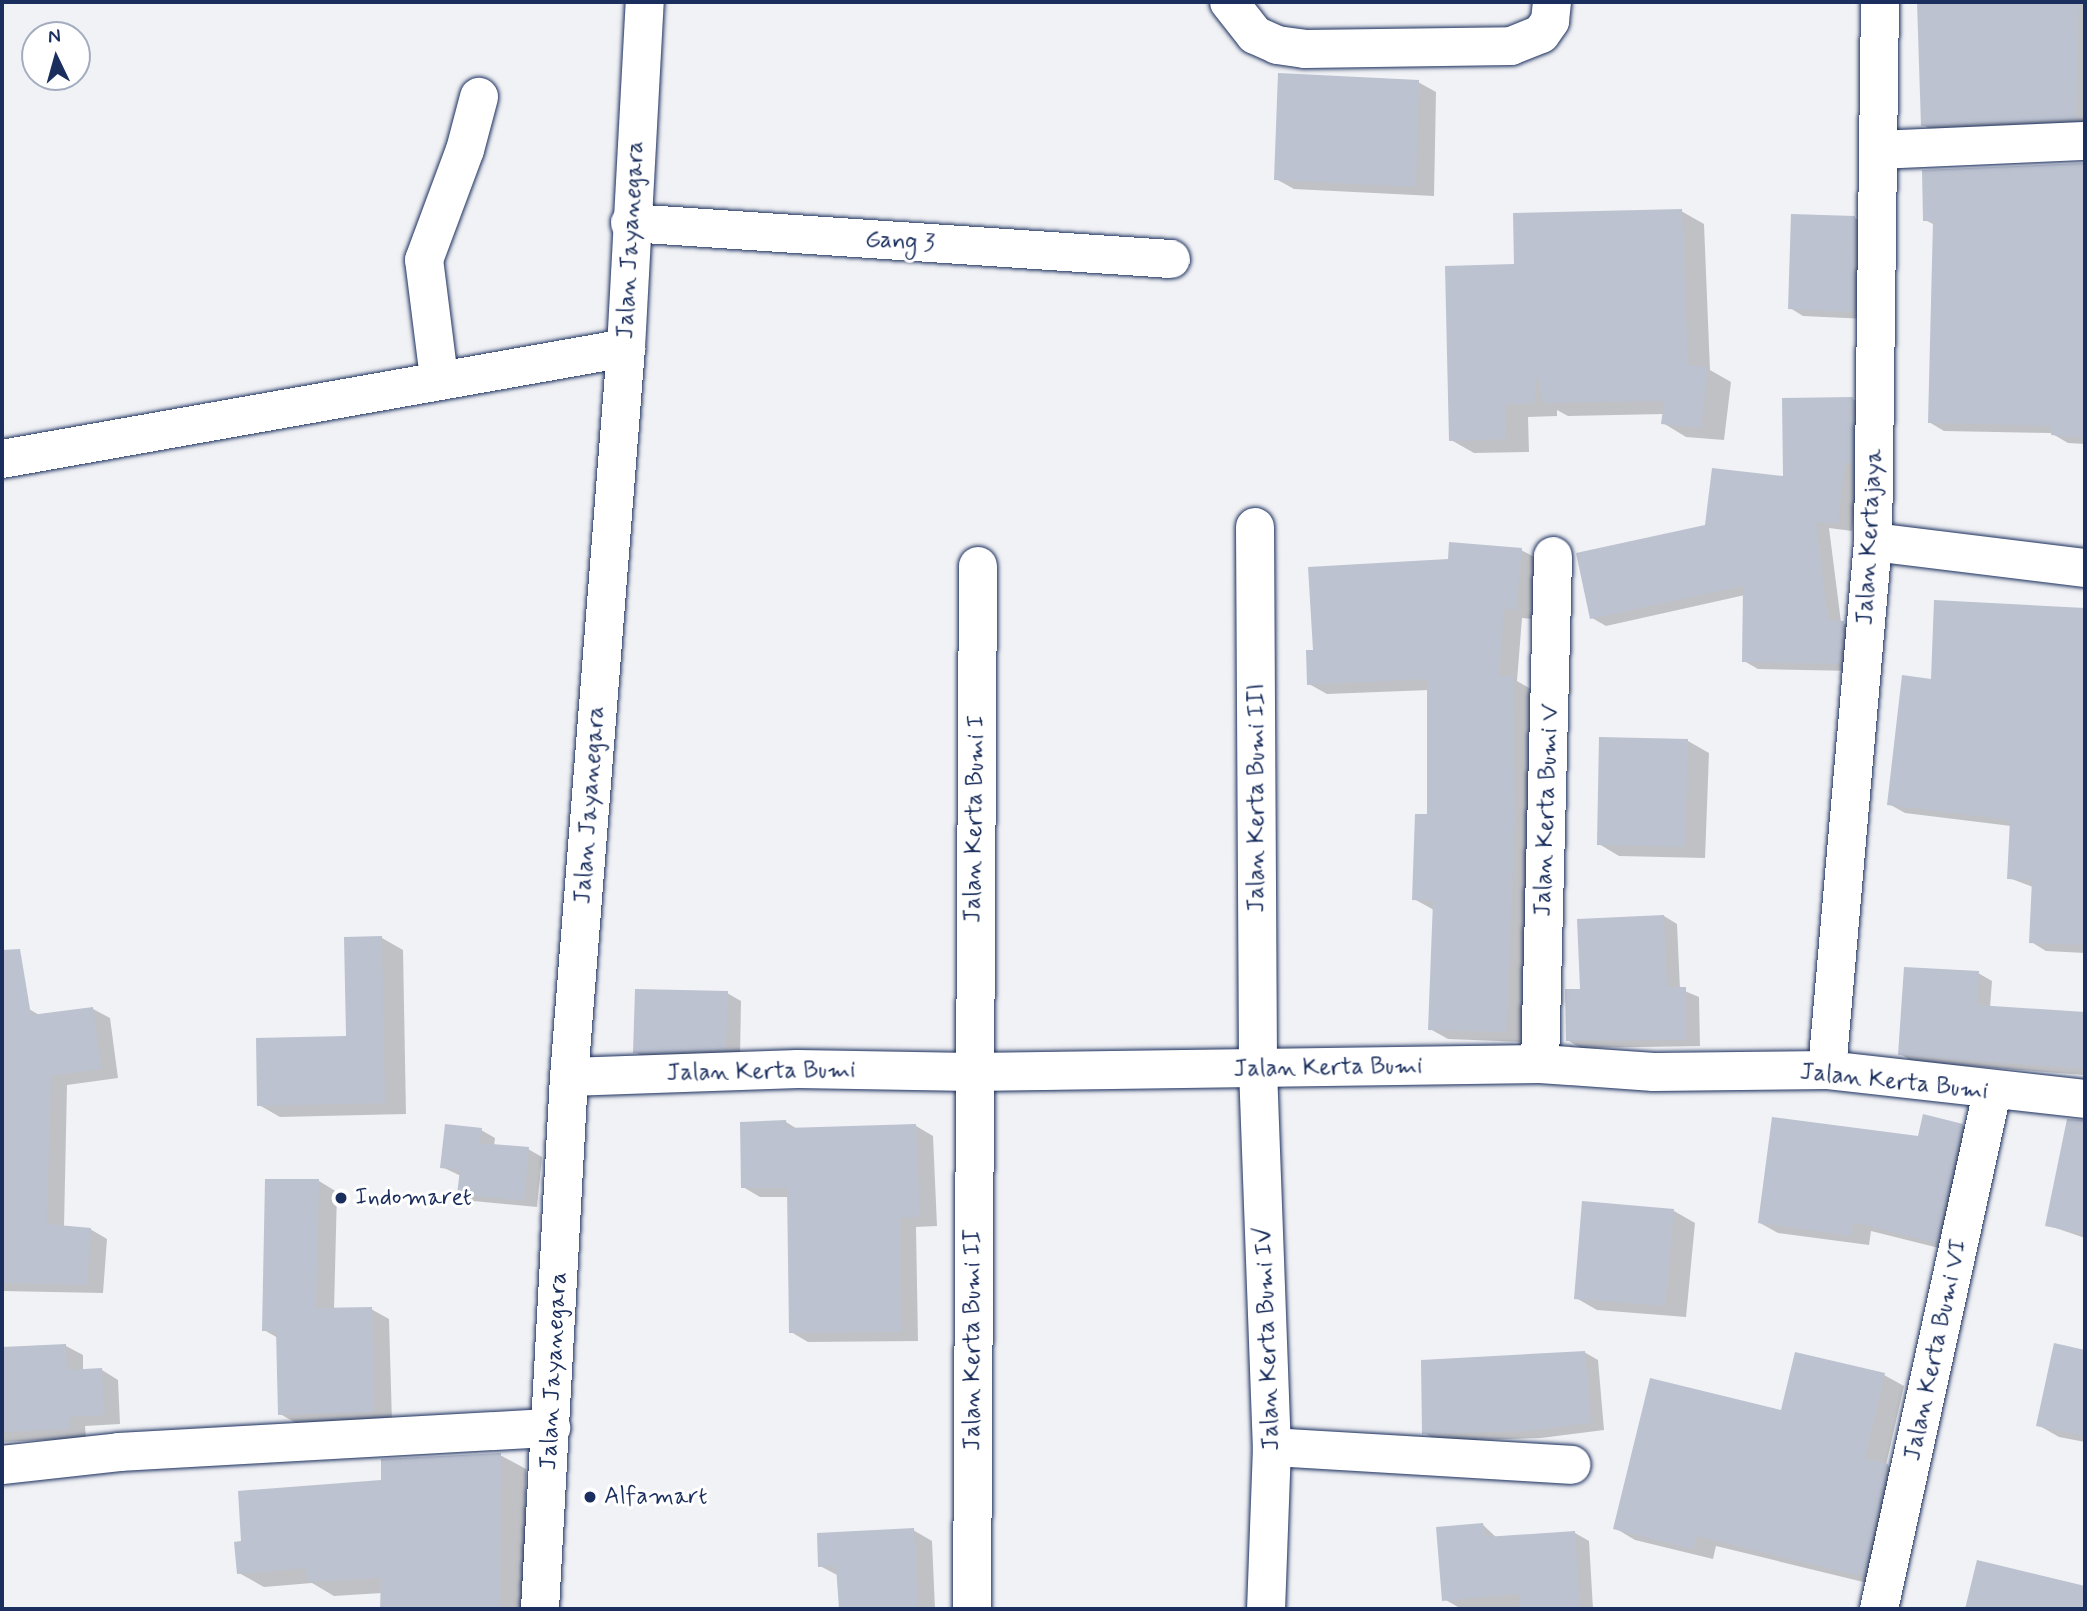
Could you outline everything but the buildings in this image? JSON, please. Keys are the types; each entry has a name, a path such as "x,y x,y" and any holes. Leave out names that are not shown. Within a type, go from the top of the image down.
{"street":[{"name":"Jalan Jayanegara","path":"540,1609 569,1077 626,348 630,223 645,2"},
{"path":"1229,2 1255,35 1277,45 1305,50 1511,46 1541,34 1550,21 1552,2"},
{"name":"Jalan Kertajaya","path":"1828,1070 1873,542 1880,2"},
{"path":"439,377 424,260 465,150 479,97"},
{"path":"1879,150 2085,141"},
{"name":"Gang 3","path":"630,223 1171,259"},
{"path":"2,459 439,377 626,348"},
{"name":"Jalan Kerta Bumi III","path":"1255,527 1258,1069"},
{"path":"1873,542 2085,568"},
{"name":"Jalan Kerta Bumi V","path":"1540,1065 1553,556"},
{"name":"Jalan Kerta Bumi I","path":"972,1072 978,566"},
{"name":"Jalan Kerta Bumi","path":"569,1077 798,1069 972,1072 1540,1065 1654,1072 1828,1070 1992,1092 2085,1099"},
{"name":"Jalan Kerta Bumi IV","path":"1258,1069 1272,1447 1266,1609"},
{"name":"Jalan Kerta Bumi II","path":"972,1072 972,1609"},
{"name":"Jalan Kerta Bumi VI","path":"1879,1609 1992,1092"},
{"path":"2,1465 119,1452 551,1427"},
{"path":"1272,1447 1571,1465"}],"place":[{"name":"Indomaret","path":"341,1198"},
{"name":"Alfamart","path":"590,1497"}]}
